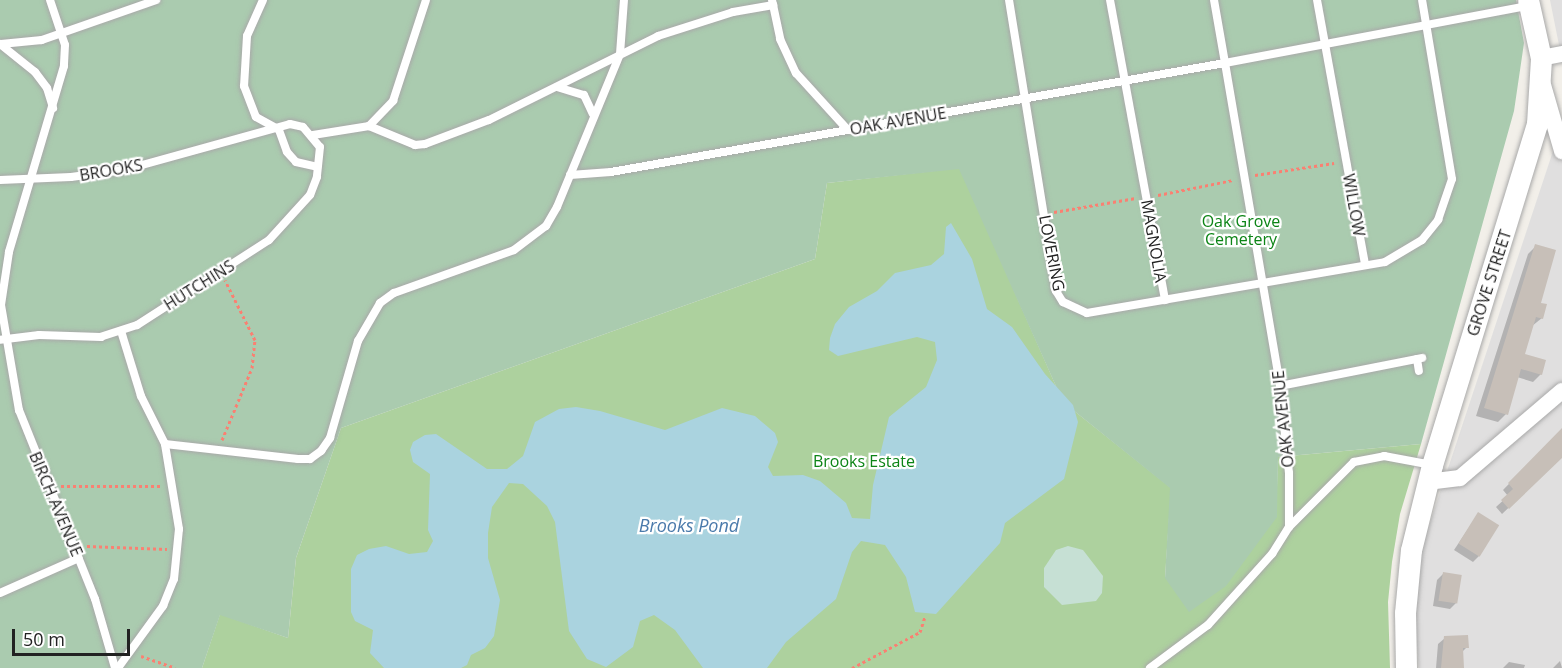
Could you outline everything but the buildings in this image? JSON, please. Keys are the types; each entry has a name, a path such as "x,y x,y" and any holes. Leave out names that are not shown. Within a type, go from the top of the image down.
{"street":[{"name":"GROVE STREET","path":"1528,3 1540,58 1542,81 1562,151"},
{"path":"1540,58 1562,54"},
{"name":"GROVE STREET","path":"1406,668 1407,582 1430,473 1513,209 1537,124 1542,81"},
{"path":"1430,473 1460,478 1562,391"}],"lane":[{"path":"31,177 64,66 61,30 50,0"},
{"path":"1,44 42,40 61,30 156,0"},
{"path":"263,0 247,36 244,87 256,117 279,130 287,152 296,162 317,167"},
{"path":"369,126 393,101 426,0"},
{"path":"165,444 310,459 330,438 358,341 372,312 394,293 514,250 532,239 557,207 593,114 620,54 624,0"},
{"name":"LOVERING","path":"1009,0 1056,291 1068,305 1087,313 1165,300"},
{"name":"MAGNOLIA","path":"1110,0 1165,300 1264,281"},
{"name":"OAK AVENUE","path":"1214,0 1264,281 1280,386 1289,473 1289,527"},
{"name":"WILLOW","path":"1317,0 1365,265"},
{"path":"1264,281 1365,265 1403,254 1422,240 1438,220 1449,198 1451,160 1422,0"},
{"path":"313,135 369,126 415,145 425,144 489,120 620,54 694,23 773,2 780,39 796,73 847,129"},
{"name":"OAK AVENUE","path":"570,175 611,172 1125,82 1528,3"},
{"path":"1,44 35,72 47,88 53,109"},
{"path":"557,87 584,95 593,114"},
{"name":"BROOKS","path":"0,180 71,177 124,170 297,125 313,135"},
{"name":"HUTCHINS","path":"2,339 39,335 101,336 121,331 137,325 221,272 269,240 294,216 310,195 320,147 313,135"},
{"name":"BIRCH AVENUE","path":"31,177 2,282 2,339 19,410 79,558 117,668"},
{"path":"117,668 163,606 174,579 178,550 174,486 165,444 141,396 121,331"},
{"path":"1280,386 1420,359 1419,371"},
{"path":"1150,668 1208,625 1272,554 1289,527 1354,462 1384,456 1430,473"},
{"path":"0,593 79,558"}],"path":[{"path":"1043,214 1346,161"},
{"path":"218,450 252,368 255,340 221,272"},
{"path":"48,486 174,486"},
{"path":"74,547 178,550"},
{"path":"852,668 917,634 925,617"},
{"path":"130,653 175,668"}],"shaded area":[{"path":"1550,0 1562,0 1562,60"},
{"path":"1562,124 1562,668 1419,668 1414,607 1422,547"}],"green space":[{"name":"Oak Grove Cemetery","path":"0,0 1516,0 1524,43 1514,111 1421,444 1278,457 1277,517 1226,586 1189,612 1165,578 1170,488 1063,402 959,169 827,183 815,259 341,428 296,558 288,638 220,615 202,668 0,668"},
{"name":"Brooks Estate","path":"960,168 1063,402 1171,488 1165,578 1276,517 1278,457 1421,444 1400,514 1392,562 1388,602 1390,668 202,668 220,614 288,638 296,558 341,428 815,259 827,183"},
{"path":"1068,546 1083,550 1103,576 1102,593 1096,601 1062,605 1044,587 1044,568 1056,550"}],"water":[{"name":"Brooks Pond","path":"951,223 972,259 987,309 1012,327 1045,374 1073,405 1078,422 1064,479 1005,523 1000,543 936,614 915,612 906,577 885,545 861,541 852,552 836,599 786,642 767,668 703,668 675,630 654,615 640,621 633,647 606,667 587,659 569,631 555,522 547,506 523,484 509,483 492,507 488,533 488,558 500,600 494,636 485,648 471,655 467,665 461,668 384,668 370,653 373,630 355,621 351,612 351,569 357,555 369,549 386,546 409,554 427,552 433,541 428,530 430,474 413,462 410,450 413,442 425,435 436,434 487,469 507,469 523,456 535,422 559,409 576,407 600,411 665,430 722,408 755,416 775,433 778,442 768,467 773,476 803,475 820,481 846,503 852,518 870,519 873,485 889,417 926,387 937,360 935,342 917,337 838,356 829,350 830,338 835,324 849,307 877,291 895,273 931,265 944,254 946,227"}]}
